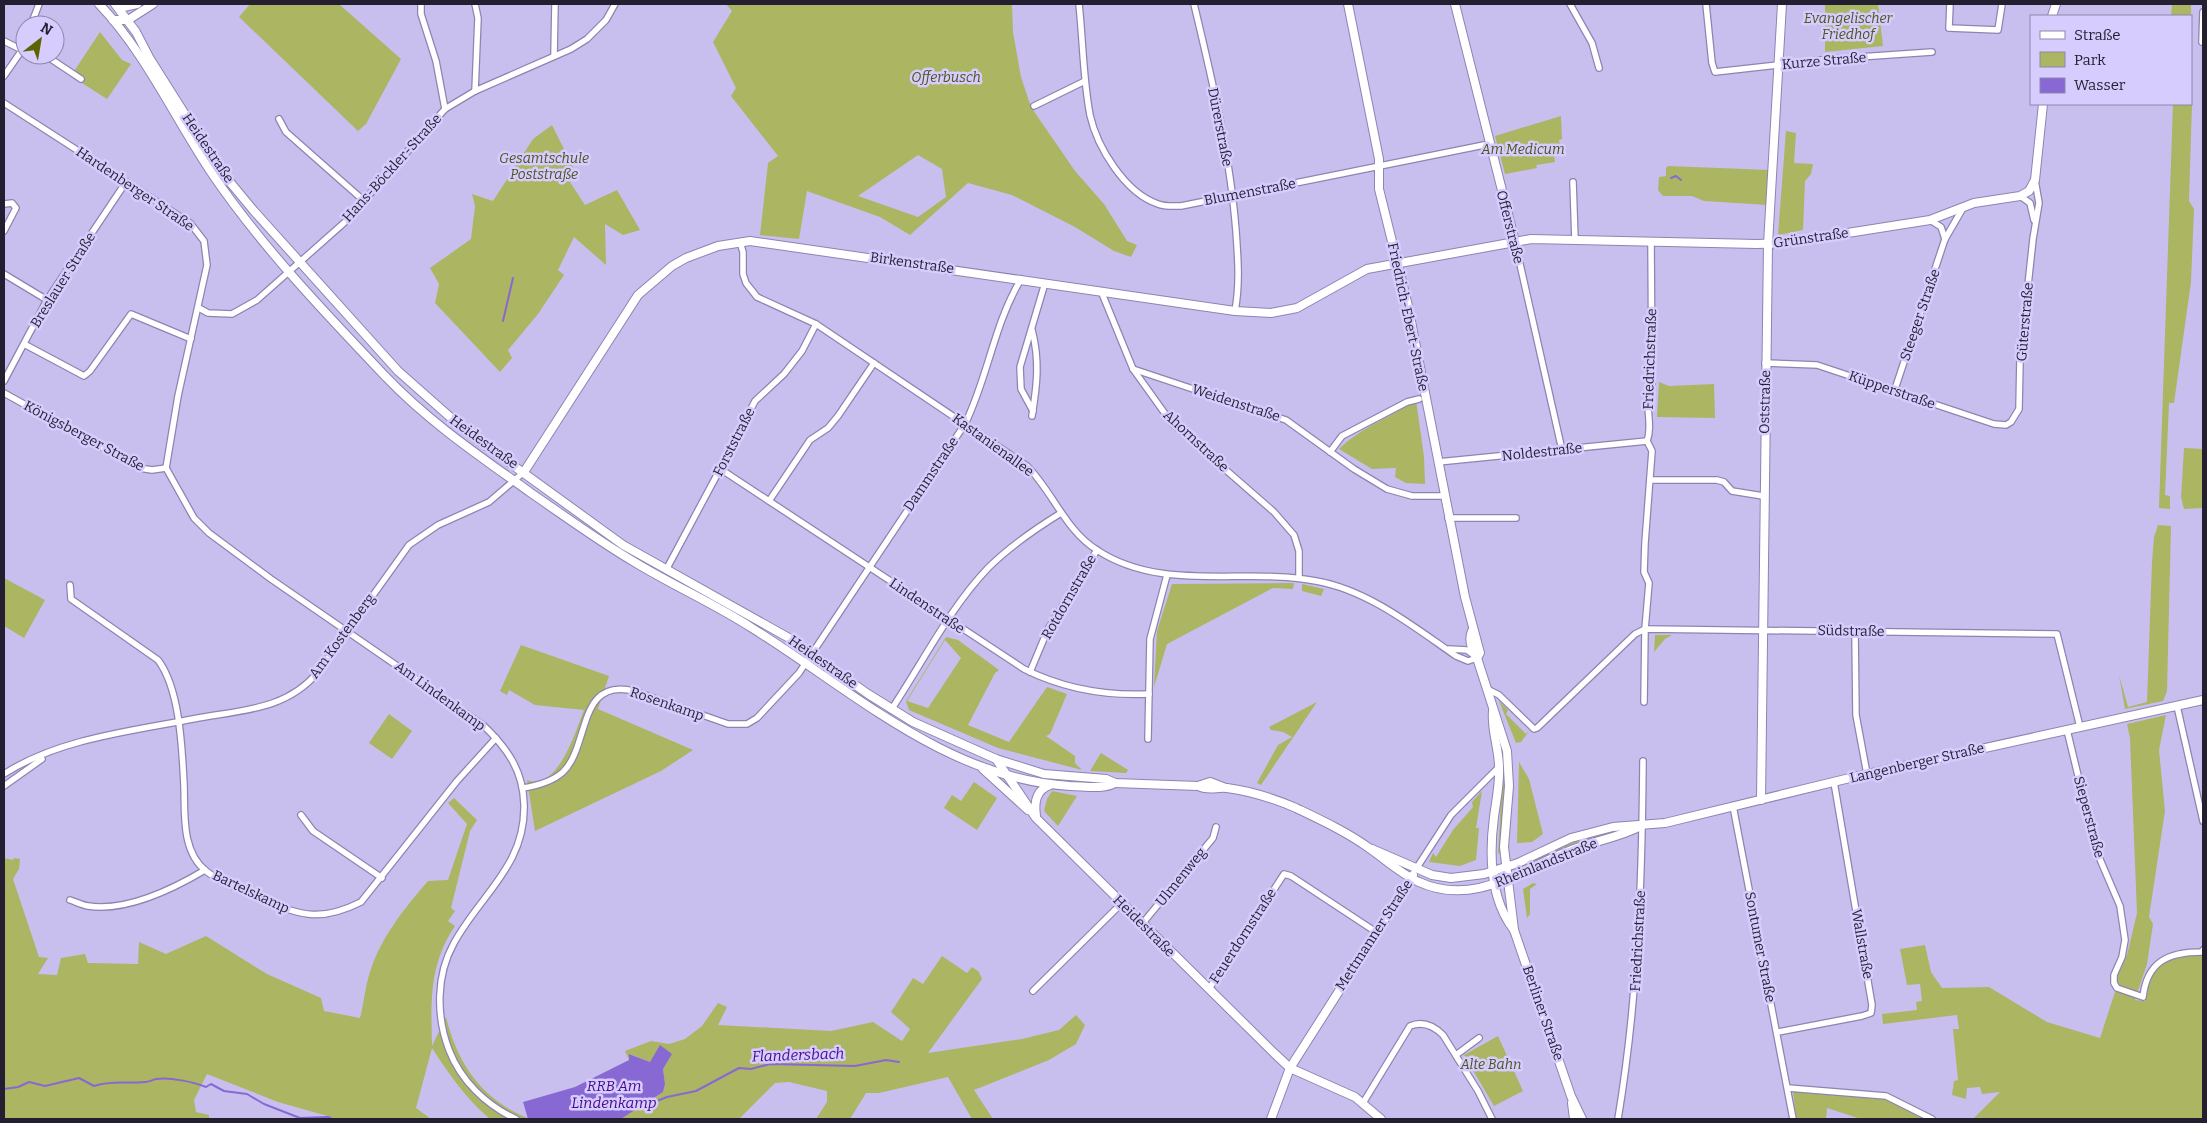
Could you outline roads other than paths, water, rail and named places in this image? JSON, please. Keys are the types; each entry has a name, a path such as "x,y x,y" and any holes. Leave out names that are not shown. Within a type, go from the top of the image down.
{"main road":[{"name":"Heidestraße","path":"99,4 130,43 213,175 250,225 388,379 458,441 634,562 737,618 863,702 936,746"},
{"path":"117,6 137,4"},
{"path":"113,20 128,20 153,4"},
{"name":"Friedrich-Ebert-Straße","path":"1348,4 1379,166 1379,189 1408,306 1448,518 1472,631 1478,641 1480,653 1477,658"},
{"name":"Offerstraße","path":"1455,4 1514,242"},
{"name":"Oststraße","path":"1761,800 1763,496 1768,244 1782,4"},
{"name":"Heidestraße","path":"117,6 128,20 220,170 298,262 403,376 468,432 618,541 666,570 751,616 812,653 891,710 970,749"},
{"name":"Güterstraße","path":"2035,180 2043,105"},
{"path":"2020,196 2029,190 2035,180"},
{"name":"Grünstraße","path":"1398,263 1531,239 1768,244 1930,220 1964,206 2020,196"},
{"name":"Birkenstraße","path":"524,472 638,295 672,266 686,258 718,246 740,242 764,243 1235,310 1270,313 1297,308 1358,271 1398,263"},
{"name":"Friedrich-Ebert-Straße","path":"1472,631 1469,637 1469,647 1477,658 1493,710 1498,718 1508,760 1504,846 1507,881"},
{"name":"Langenberger Straße","path":"1630,825 1641,826 1665,823 1867,774 2203,700"},
{"name":"Friedrich-Ebert-Straße","path":"1493,710 1492,720 1499,767 1493,832 1494,885"},
{"name":"Rheinlandstraße","path":"936,746 980,766 1008,776 1051,785 1108,787 1115,783"},
{"name":"Rheinlandstraße","path":"970,749 996,760 1044,774 1106,780 1115,783 1198,786 1210,782 1223,788 1250,792 1292,806 1332,826 1370,849 1411,878 1436,888 1452,891 1494,885 1507,881 1567,851 1627,833 1641,826"},
{"name":"Heidestraße","path":"996,760 1036,818 1121,904 1290,1068"},
{"path":"980,766 1036,818"},
{"path":"1036,818 1035,805 1038,795 1043,788 1051,785"},
{"name":"Rheinlandstraße","path":"1370,849 1389,855 1416,869 1451,878 1494,871 1571,838 1613,827 1630,825"},
{"name":"Mettmanner Straße","path":"1271,1119 1290,1068 1416,869"},
{"name":"Berliner Straße","path":"1507,881 1514,930 1571,1096 1582,1119"},
{"name":"Berliner Straße","path":"1494,885 1503,916 1514,930"},
{"path":"1290,1068 1347,1093 1363,1103 1381,1119"},
{"name":"Berliner Straße","path":"1571,1096 1574,1119"}],"street":[{"path":"421,4 421,14 436,62 445,110"},
{"path":"475,4 478,18 475,90"},
{"path":"554,56 555,4"},
{"name":"Hans-Böckler-Straße","path":"199,308 208,313 232,314 257,300 345,222 445,110 475,90 579,44 594,33 606,20 615,4"},
{"name":"Blumenstraße","path":"1079,4 1085,82 1091,117 1098,136 1106,153 1123,178 1138,193 1157,204 1169,206 1233,196 1489,144"},
{"name":"Dürerstraße","path":"1194,4 1209,67 1233,196 1239,289 1235,310"},
{"path":"1570,4 1592,43 1599,68"},
{"name":"Kurze Straße","path":"1706,4 1712,64 1715,72 1932,52"},
{"path":"1950,4 1950,28 1998,30 2002,4"},
{"path":"2202,42 2203,12"},
{"path":"4,76 15,60"},
{"path":"60,65 81,79"},
{"path":"1034,106 1085,82"},
{"name":"Hardenberger Straße","path":"4,103 190,223 202,236 208,260 166,468"},
{"path":"280,119 286,132 363,200"},
{"name":"Güterstraße","path":"2015,418 2019,410 2020,359 2035,225 2040,203 2035,180"},
{"name":"Breslauer Straße","path":"4,380 47,300 126,182"},
{"path":"1573,182 1575,240"},
{"name":"Güterstraße","path":"2020,196 2031,205 2035,225"},
{"path":"4,204 12,203 16,208 4,231"},
{"name":"Steeger Straße","path":"1894,392 1945,239 1964,206"},
{"path":"1930,220 1941,227 1945,239"},
{"name":"Kastanienallee","path":"740,242 743,252 742,274 746,283 757,297 816,324 1027,466 1043,484 1062,513 1087,542 1097,550 1135,568 1166,574 1264,575 1299,578 1343,588 1366,598 1444,648 1468,661 1477,658"},
{"name":"Offerstraße","path":"1514,242 1562,450"},
{"name":"Friedrichstraße","path":"1644,702 1645,629 1649,583 1644,572 1644,543 1650,493 1652,451 1647,442 1649,434 1647,391 1652,384 1651,242"},
{"path":"4,274 47,300"},
{"name":"Dammstraße","path":"805,662 965,424 977,399 1005,312 1020,280"},
{"path":"1032,328 1039,362 1036,375 1037,391 1032,413 1020,388 1020,367 1045,283"},
{"name":"Ahornstraße","path":"1100,291 1133,369 1171,422 1287,524 1298,542 1299,578"},
{"path":"24,344 84,376 90,372 126,318 131,314 191,339"},
{"name":"Forststraße","path":"666,570 718,473 722,470 725,459 755,401 788,369 802,351 816,324"},
{"path":"769,501 810,440 828,428 838,416 874,363"},
{"name":"Küpperstraße","path":"1765,363 1817,365 1994,424 2006,425 2015,418"},
{"name":"Weidenstraße","path":"1133,369 1286,420 1354,470 1387,489 1412,496 1444,496"},
{"name":"Königsberger Straße","path":"5,396 139,468 152,470 166,468"},
{"path":"1330,452 1342,436 1407,402 1419,399"},
{"name":"Noldestraße","path":"1438,462 1647,442"},
{"name":"Am Lindenkamp","path":"166,468 194,518 209,533 462,710 496,738 517,768 523,788 523,827 518,848 453,944 442,975 440,991 442,1023 453,1060 466,1080 483,1098 516,1119"},
{"name":"Lindenstraße","path":"722,470 1003,657 1030,672 1066,687 1086,691 1126,695 1149,694"},
{"name":"Am Kostenberg","path":"4,774 15,767 80,741 270,706 287,698 312,679 409,545 438,525 489,502 524,472"},
{"path":"1650,478 1717,480 1724,482 1732,491 1763,496"},
{"path":"891,710 948,620 977,582 1000,557 1030,532 1062,513"},
{"path":"1448,518 1516,518"},
{"name":"Rotdornstraße","path":"1030,672 1048,629 1097,550"},
{"path":"1148,738 1150,639 1166,574"},
{"name":"Bartelskamp","path":"70,585 71,599 158,660 166,671 176,697 186,833 190,847 205,870 239,888 289,910 309,915 324,916 343,912 361,902 382,878 446,794 496,738"},
{"path":"1486,689 1499,695 1534,728 1544,723 1639,631 1645,629"},
{"name":"Südstraße","path":"1645,629 2057,634 2080,727"},
{"path":"1855,631 1856,716 1867,774"},
{"name":"Kastanienallee","path":"1444,648 1469,647"},
{"name":"Rosenkamp","path":"523,788 536,786 562,772 569,764 589,712 603,694 613,689 623,688 715,720 737,725 747,724 757,718 799,673 805,662"},
{"path":"2177,706 2203,821"},
{"name":"Sieperstraße","path":"2067,730 2091,835 2115,892 2124,931 2124,952 2116,968 2114,983 2117,988 2143,997 2148,979 2158,962 2173,954 2203,951"},
{"name":"Am Kostenberg","path":"4,786 50,753"},
{"name":"Friedrichstraße","path":"1618,1119 1634,1012 1639,952 1643,762"},
{"name":"Mettmanner Straße","path":"1416,869 1451,814 1499,767"},
{"name":"Wallstraße","path":"1778,1032 1862,1016 1870,1013 1872,1005 1834,782"},
{"name":"Sontumer Straße","path":"1733,806 1778,1032 1793,1119"},
{"path":"301,815 313,831 382,878"},
{"name":"Ulmenweg","path":"1142,924 1213,838 1216,827"},
{"path":"70,900 88,906 138,900 181,884 205,870"},
{"name":"Feuerdornstraße","path":"1209,989 1284,874 1291,876 1376,932"},
{"path":"1033,991 1121,904"},
{"path":"1363,1103 1410,1026 1418,1023 1436,1028 1456,1055 1492,1119"},
{"path":"1456,1055 1478,1038"},
{"path":"1788,1088 1886,1096 1932,1119"}],"water":[{"name":"RRB Am Lindenkamp","path":"660,1045 672,1054 663,1069 665,1084 663,1092 621,1119 528,1119 523,1102 575,1087 629,1060 629,1054 650,1062"}],"waterway":[{"path":"1671,178 1676,176 1681,180"},
{"path":"503,321 513,278"},
{"name":"Flandersbach","path":"639,1108 667,1097 696,1091 739,1068 751,1069 770,1064 855,1066 886,1060 899,1062"},
{"name":"Flandersbach","path":"4,1089 18,1087 29,1082 45,1086 79,1078 94,1086 107,1083 148,1082 156,1079 168,1079 206,1087 211,1084 224,1091 247,1094 264,1104 300,1118 328,1117 333,1119"}],"park label":[{"name":"Evangelischer Friedhof","path":"1848,26"},
{"name":"Offerbusch","path":"946,77"},
{"name":"Am Medicum","path":"1523,149"},
{"name":"Gesamtschule Poststraße","path":"544,166"},
{"name":"Alte Bahn","path":"1491,1064"}]}
